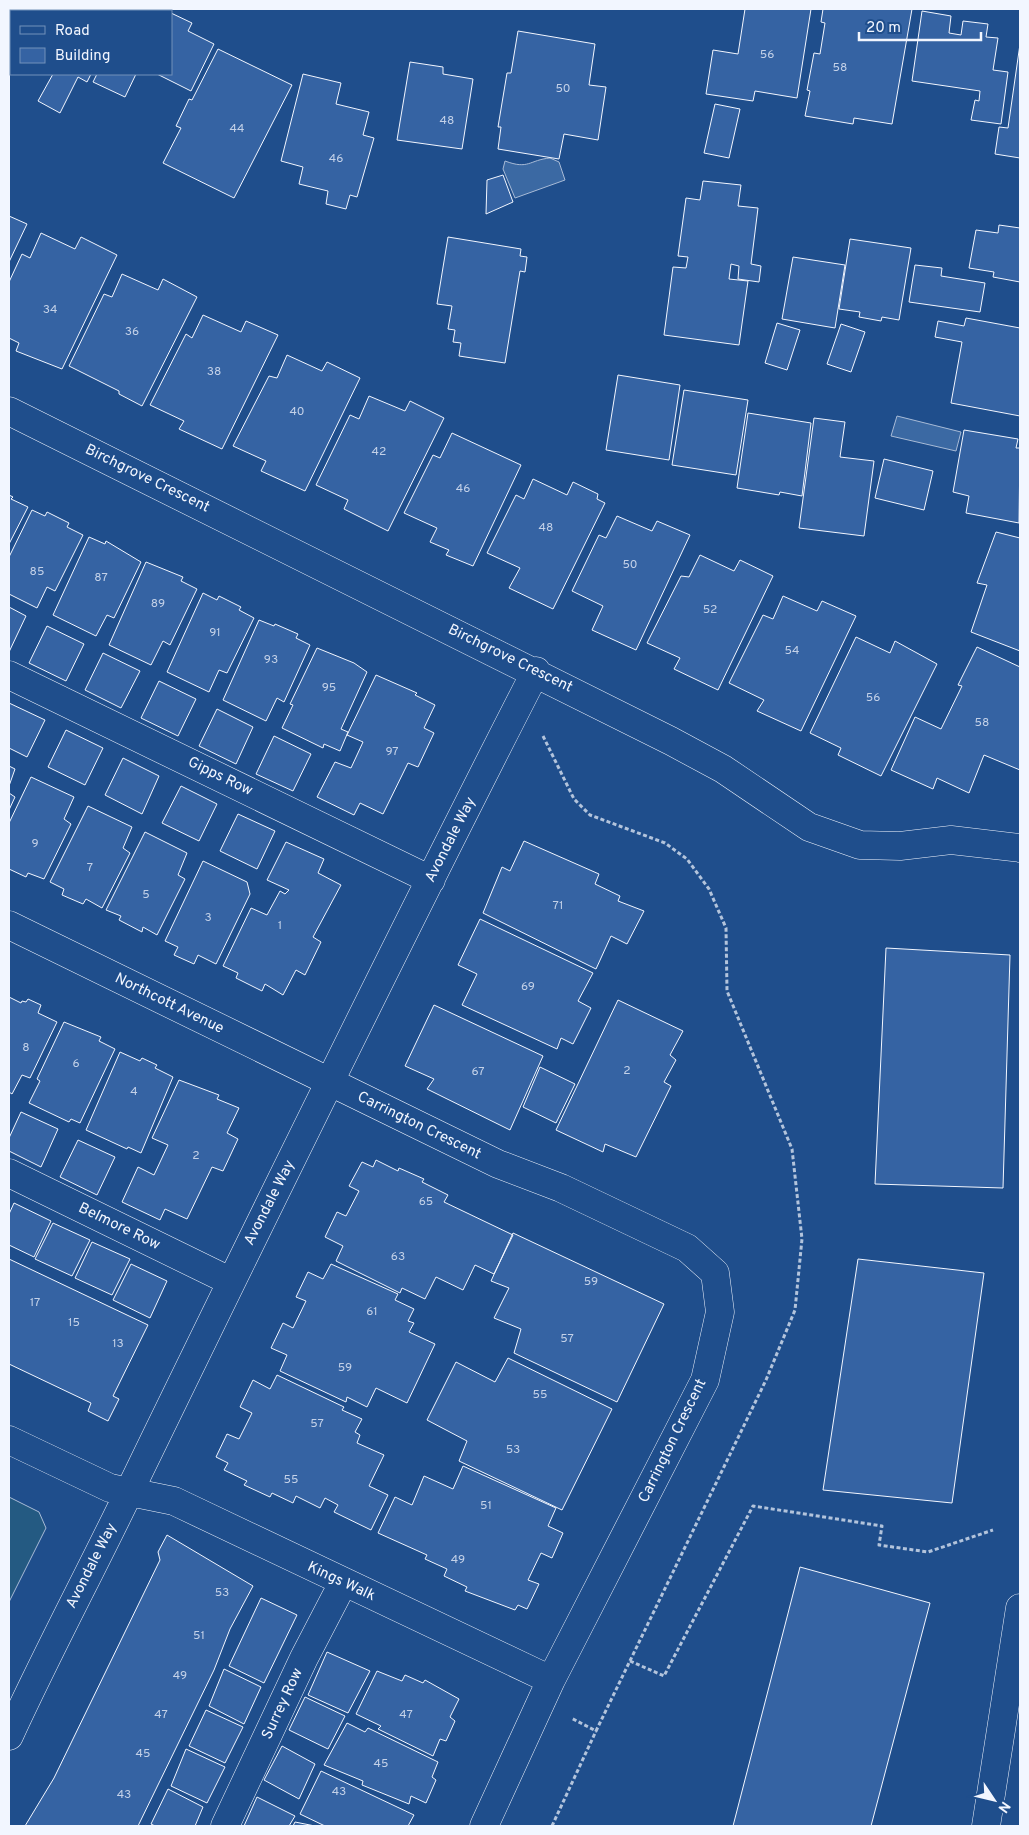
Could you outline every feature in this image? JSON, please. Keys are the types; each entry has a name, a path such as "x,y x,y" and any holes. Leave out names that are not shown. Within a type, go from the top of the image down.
{"street":[{"name":"Birchgrove Crescent","path":"9,411 536,672 724,769 809,827 860,845 900,846 951,840 1020,848"},
{"name":"Avondale Way","path":"9,1736 42,1664 129,1493 230,1281 536,672"},
{"name":"Gipps Row","path":"9,675 431,880"},
{"name":"Northcott Avenue","path":"9,925 330,1083"},
{"name":"Carrington Crescent","path":"330,1083 498,1164 561,1188 687,1248 715,1273 720,1312 704,1380 551,1680 484,1826"},
{"name":"Belmore Row","path":"9,1173 230,1281"},
{"path":"9,1440 110,1488 129,1493"},
{"name":"Kings Walk","path":"129,1493 174,1501 343,1583 551,1680"},
{"name":"Surrey Row","path":"224,1826 304,1658 343,1583"},
{"path":"986,1826 1020,1608"}],"path":[{"path":"630,1661 664,1676 753,1506 882,1526 879,1545 928,1552 993,1530"},
{"path":"552,1826 596,1731"}],"shaded area":[{"path":"550,158 559,162 565,180 515,198 503,169 505,161 524,165"},
{"path":"897,416 961,432 956,451 891,436"},
{"path":"9,1497 39,1512 46,1528 9,1602"}],"building":[{"path":"27,9 124,9 123,10"},
{"path":"144,9 146,10 128,10"},
{"path":"745,9 811,9 797,98 755,91 753,101 706,94 713,50 738,54"},
{"path":"823,9 912,9 892,124 854,118 853,124 805,116 810,91 807,90 814,53 820,54 825,23 821,22"},
{"path":"922,11 951,16 949,33 961,35 963,21 988,24 986,37 998,38 993,70 1008,72 1001,124 971,120 975,100 979,101 980,91 912,81"},
{"path":"172,13 192,23 188,31 214,44 191,91 159,75 172,75"},
{"path":"518,31 595,44 589,85 606,87 598,140 564,134 559,159 498,149 501,127 498,127 507,73 511,73"},
{"path":"1020,44 1020,158 995,154 999,127 1008,128"},
{"path":"218,49 292,85 234,198 163,163 181,128 176,126 189,99 192,100"},
{"path":"410,62 443,67 443,74 473,79 462,149 397,140"},
{"path":"303,74 341,83 336,104 369,112 363,135 374,138 357,197 350,195 346,209 326,204 328,191 299,184 303,167 281,161"},
{"path":"52,75 90,75 87,82 78,77 60,113 38,101"},
{"path":"96,75 136,75 125,97 93,82"},
{"path":"715,104 740,109 729,158 704,153"},
{"path":"503,175 513,202 486,214 487,180"},
{"path":"703,181 741,185 738,206 758,208 751,264 761,266 759,282 738,279 739,266 731,264 729,279 748,281 739,345 664,335 673,267 686,268 688,257 678,256 686,198 700,200"},
{"path":"9,216 27,224 9,262"},
{"path":"999,225 1020,228 1020,282 993,277 994,272 969,268 976,230 998,233"},
{"path":"41,233 75,249 81,237 117,255 62,369 16,351 19,343 9,338 9,282 22,254 30,258"},
{"path":"448,237 521,249 520,256 527,257 525,272 520,271 505,363 459,356 461,343 453,342 455,330 448,329 452,306 437,304"},
{"path":"850,239 911,248 899,320 882,317 881,321 859,317 860,312 839,309"},
{"path":"793,257 845,265 835,328 782,319"},
{"path":"915,265 942,268 941,276 985,283 980,312 909,302"},
{"path":"122,274 158,290 163,279 197,297 142,406 119,394 119,391 69,366 104,294 112,297"},
{"path":"203,315 241,332 246,321 278,335 222,449 179,429 184,421 150,405 186,334 192,338"},
{"path":"966,318 1020,328 1020,416 951,403 962,342 935,337 938,321 964,326"},
{"path":"777,323 800,330 787,370 765,363"},
{"path":"841,324 865,332 851,372 827,364"},
{"path":"287,355 322,371 327,362 360,378 305,491 261,471 266,461 233,446 269,376 277,378"},
{"path":"618,375 680,385 669,460 606,450"},
{"path":"684,390 748,400 736,475 672,465"},
{"path":"369,396 405,411 410,401 444,418 388,531 344,509 348,500 316,485 350,415 359,419"},
{"path":"748,413 811,423 802,496 780,492 779,495 737,488"},
{"path":"814,418 845,422 840,457 874,461 864,536 799,528"},
{"path":"964,430 1018,439 1016,448 1020,448 1019,523 966,513 969,496 953,492"},
{"path":"452,433 521,465 473,566 446,555 449,550 430,542 437,528 404,513 433,455 440,458"},
{"path":"884,459 933,471 924,510 875,498"},
{"path":"533,479 567,495 573,482 598,494 597,499 605,503 553,609 509,588 520,568 487,553 516,495 524,499"},
{"path":"9,495 13,497 11,499 28,507 9,544"},
{"path":"32,510 45,516 47,512 69,523 67,527 83,535 55,591 47,587 37,608 9,594 9,557"},
{"path":"617,516 652,531 657,521 690,535 636,650 592,630 603,606 572,591 599,535 606,538"},
{"path":"996,532 1020,538 1020,651 971,632 987,585 977,583"},
{"path":"89,537 105,544 106,541 141,562 114,618 107,615 96,636 53,615"},
{"path":"700,555 734,571 740,560 773,576 718,690 674,669 680,658 647,643 681,576 689,577"},
{"path":"146,562 183,577 181,581 197,589 170,645 163,641 151,665 109,645"},
{"path":"203,593 217,600 219,596 241,607 239,610 254,618 227,673 219,670 209,692 167,672"},
{"path":"783,596 817,611 822,601 856,616 801,731 757,711 764,700 729,683 763,615 773,619"},
{"path":"9,607 26,616 9,652"},
{"path":"259,620 274,626 275,624 298,634 296,638 310,645 284,702 277,698 266,721 223,700"},
{"path":"47,626 84,644 66,681 29,663"},
{"path":"856,637 890,653 895,641 937,664 881,776 838,755 841,748 810,733"},
{"path":"977,647 1020,667 1020,770 984,755 969,793 937,778 933,789 891,770 915,717 941,729 962,686 958,685"},
{"path":"317,648 354,663 367,672 341,729 348,732 340,751 324,744 323,748 282,728 293,705 290,704"},
{"path":"103,653 140,671 121,708 85,690"},
{"path":"376,675 417,693 415,695 435,705 424,728 434,733 418,767 408,763 383,814 360,803 354,815 317,797 335,762 351,768 363,742 347,735"},
{"path":"159,681 196,699 178,736 141,718"},
{"path":"9,703 45,720 27,757 9,748"},
{"path":"217,709 253,727 236,764 199,746"},
{"path":"66,730 103,748 85,785 48,767"},
{"path":"274,736 311,754 293,791 256,774"},
{"path":"123,758 159,776 142,814 105,795"},
{"path":"9,766 15,769 9,786"},
{"path":"31,777 74,797 64,819 71,824 44,879 28,873 26,877 9,869 9,823"},
{"path":"181,786 217,804 199,841 162,823"},
{"path":"9,793 15,797 9,810"},
{"path":"88,806 132,827 123,848 130,853 102,908 86,899 83,904 62,895 64,889 50,882"},
{"path":"238,814 275,831 257,869 220,851"},
{"path":"145,832 187,853 178,875 185,879 157,935 143,927 142,932 119,920 121,916 106,910"},
{"path":"524,841 599,874 595,884 620,896 618,901 644,911 627,944 611,936 596,969 483,913 502,867 510,871"},
{"path":"286,842 324,859 318,873 341,885 313,937 321,942 305,975 296,970 283,995 265,984 262,991 236,978 238,973 223,966 251,908 267,915 280,891 285,894 289,890 267,880"},
{"path":"203,861 247,882 250,894 216,964 198,955 194,964 174,955 178,947 165,941"},
{"path":"480,919 593,973 578,1001 591,1008 573,1044 561,1038 557,1049 462,1005 477,974 458,965"},
{"path":"886,948 1010,955 1003,1188 875,1184"},
{"path":"9,997 21,1003 22,1001 26,1002 28,999 41,1005 38,1013 57,1022 30,1078 22,1075 12,1094 9,1092"},
{"path":"618,1000 683,1031 670,1055 676,1060 664,1082 671,1086 636,1157 605,1144 603,1152 556,1130"},
{"path":"434,1005 543,1056 510,1130 427,1089 434,1079 405,1066"},
{"path":"64,1022 101,1037 99,1041 115,1049 80,1123 71,1119 69,1122 29,1103 40,1081 37,1079"},
{"path":"120,1052 140,1061 142,1058 157,1065 155,1068 173,1077 141,1153 128,1147 127,1149 86,1130"},
{"path":"540,1067 575,1084 556,1123 523,1107"},
{"path":"179,1080 219,1095 217,1099 239,1108 227,1133 238,1139 223,1171 212,1167 187,1219 165,1209 160,1220 122,1202 138,1167 154,1175 168,1145 152,1138"},
{"path":"21,1112 58,1129 41,1167 9,1151 9,1138"},
{"path":"78,1140 115,1157 97,1195 60,1177"},
{"path":"376,1160 398,1171 399,1168 424,1179 422,1182 448,1195 444,1202 513,1235 494,1274 475,1265 463,1290 436,1277 425,1299 402,1288 400,1293 336,1261 343,1246 325,1237 337,1212 346,1216 359,1191 349,1186 362,1162 373,1167"},
{"path":"14,1203 51,1221 34,1257 9,1245 9,1214"},
{"path":"53,1223 90,1240 72,1276 35,1259"},
{"path":"513,1233 664,1304 617,1402 514,1353 521,1329 494,1318 509,1288 491,1281"},
{"path":"92,1242 130,1259 112,1295 75,1278"},
{"path":"9,1259 148,1325 113,1396 119,1399 108,1421 88,1411 91,1403 9,1364"},
{"path":"858,1259 984,1273 952,1503 823,1490"},
{"path":"131,1264 167,1281 150,1318 113,1300"},
{"path":"331,1264 398,1294 395,1300 414,1309 408,1321 414,1323 409,1332 435,1344 407,1403 376,1388 367,1407 347,1397 346,1402 280,1371 287,1355 271,1348 283,1323 293,1328 306,1301 296,1297 308,1272 323,1279"},
{"path":"508,1358 612,1409 562,1510 459,1461 467,1441 427,1420 456,1362 495,1382"},
{"path":"277,1375 344,1407 342,1410 362,1419 355,1432 360,1435 357,1443 384,1455 369,1486 388,1495 371,1530 334,1512 338,1505 325,1498 320,1508 296,1496 293,1503 272,1493 270,1497 244,1485 247,1481 224,1470 228,1463 216,1457 227,1434 239,1439 252,1413 240,1407 253,1380 270,1389"},
{"path":"463,1466 556,1508 548,1526 563,1533 552,1558 541,1553 528,1580 539,1584 527,1609 518,1605 515,1610 465,1591 467,1587 444,1576 447,1569 425,1559 427,1555 378,1533 395,1497 412,1505 424,1476 453,1489"},
{"path":"167,1535 253,1586 230,1629 214,1670 138,1826 25,1826 54,1778 160,1560 158,1552"},
{"path":"800,1567 930,1603 871,1826 733,1826"},
{"path":"261,1598 297,1615 264,1683 229,1666"},
{"path":"327,1652 370,1671 348,1713 308,1695"},
{"path":"224,1669 261,1687 244,1724 209,1706"},
{"path":"377,1671 402,1681 405,1675 423,1683 425,1680 459,1699 450,1717 455,1721 446,1741 440,1739 433,1756 378,1729 381,1726 356,1714"},
{"path":"305,1697 345,1716 328,1749 289,1730"},
{"path":"206,1710 243,1727 225,1763 189,1746"},
{"path":"347,1723 365,1732 368,1728 438,1762 432,1777 436,1780 426,1803 411,1796 409,1804 362,1785 363,1781 324,1765"},
{"path":"282,1746 315,1764 299,1799 264,1780"},
{"path":"186,1749 225,1767 207,1803 171,1786"},
{"path":"321,1771 414,1815 408,1826 325,1826 300,1814"},
{"path":"168,1789 203,1807 195,1826 155,1826 151,1824"},
{"path":"257,1797 295,1816 289,1826 244,1826"},
{"path":"295,1822 315,1826 293,1826"}]}
